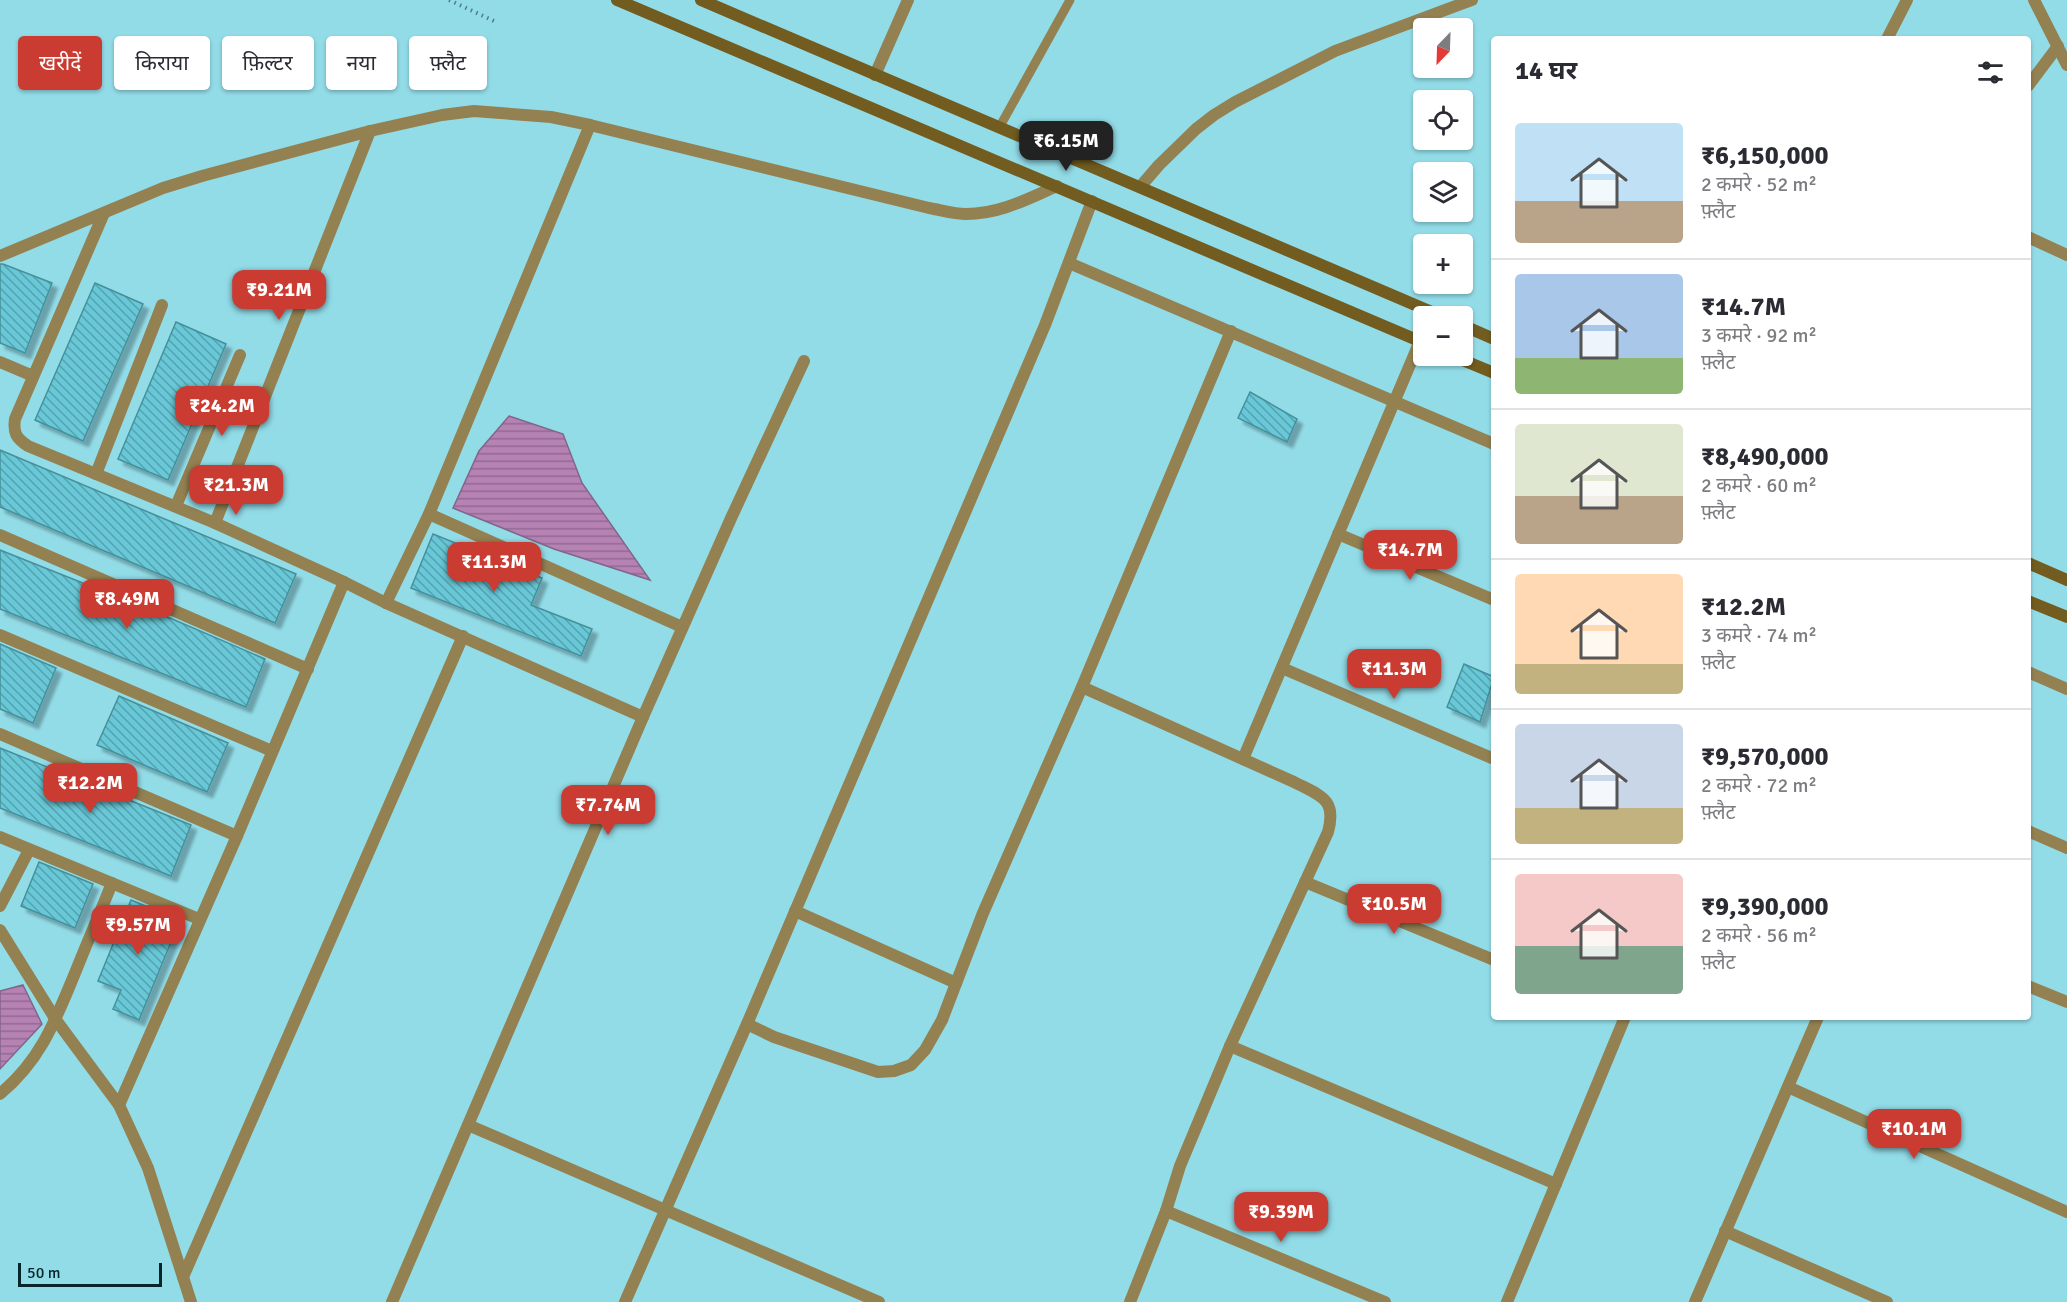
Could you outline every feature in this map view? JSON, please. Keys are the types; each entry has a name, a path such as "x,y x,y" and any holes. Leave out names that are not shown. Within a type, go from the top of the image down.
{"street":[{"path":"617,0 1413,338"},
{"path":"702,0 1419,306"},
{"path":"875,75 908,0"},
{"path":"1140,187 1196,129 1235,102 1335,51 1472,0"},
{"path":"1889,36 1907,0"},
{"path":"2034,0 2067,65"},
{"path":"2031,82 2058,46"},
{"path":"0,256 163,188 202,176 370,130 442,115 474,111 551,117 590,125 929,208 964,214 989,213 1010,207 1057,186"},
{"path":"386,603 429,514 590,125"},
{"path":"214,523 370,130"},
{"path":"625,1302 747,1024 1045,325 1092,201"},
{"path":"104,213 15,419 15,434 18,440 176,506 386,603 643,717"},
{"path":"2031,238 2067,255"},
{"path":"1069,263 1491,443"},
{"path":"96,474 162,305"},
{"path":"1473,330 1491,338"},
{"path":"747,1024 774,1036 878,1072 894,1071 911,1065 925,1050 942,1020 983,913 1082,687 1231,331"},
{"path":"176,506 240,355"},
{"path":"392,1302 682,627 804,361"},
{"path":"1243,759 1413,361"},
{"path":"0,362 33,376"},
{"path":"1473,364 1491,372"},
{"path":"429,514 682,627"},
{"path":"1338,534 1491,599"},
{"path":"0,535 308,669"},
{"path":"2031,564 2067,580"},
{"path":"119,1105 237,836 344,582"},
{"path":"2031,602 2067,617"},
{"path":"0,635 272,751"},
{"path":"183,1277 463,636"},
{"path":"1282,668 1491,758"},
{"path":"2031,673 2067,689"},
{"path":"1082,687 1319,795 1330,806 1332,816 1328,832 1230,1046 1180,1166 1166,1211 1130,1302"},
{"path":"0,734 237,836"},
{"path":"2031,832 2067,848"},
{"path":"0,837 199,919"},
{"path":"0,906 29,850"},
{"path":"1305,882 1491,959"},
{"path":"0,1094 40,1051 56,1020 112,883"},
{"path":"795,911 956,982"},
{"path":"0,930 56,1020 119,1105 148,1168 191,1302"},
{"path":"2031,987 2067,1002"},
{"path":"1507,1302 1624,1020"},
{"path":"1695,1302 1817,1020"},
{"path":"1230,1046 1556,1185"},
{"path":"1788,1087 2067,1212"},
{"path":"468,1125 879,1302"},
{"path":"1166,1211 1385,1302"},
{"path":"1725,1231 1887,1302"}],"lane":[{"path":"999,128 1070,0"}],"path":[{"path":"449,0 494,21"}],"shaded area":[{"path":"509,416 563,434 582,483 650,580 554,549 453,508 479,451"},
{"path":"23,985 42,1024 0,1069 0,991"}],"building":[{"path":"0,264 52,283 25,353 0,343"},
{"path":"95,283 143,304 83,441 35,420"},
{"path":"176,322 226,344 168,480 118,459"},
{"path":"1250,392 1297,419 1287,442 1238,418"},
{"path":"0,450 296,574 275,623 0,507"},
{"path":"433,534 542,578 531,605 592,629 581,656 411,588"},
{"path":"0,550 163,615 265,659 246,707 0,609"},
{"path":"0,644 56,668 33,723 0,709"},
{"path":"1464,664 1491,676 1491,687 1480,722 1447,707"},
{"path":"119,696 228,743 207,792 97,745"},
{"path":"0,748 191,825 171,876 0,808"},
{"path":"39,862 93,884 75,928 21,906"},
{"path":"131,900 180,920 139,1020 113,1009 121,990 98,981"}]}
